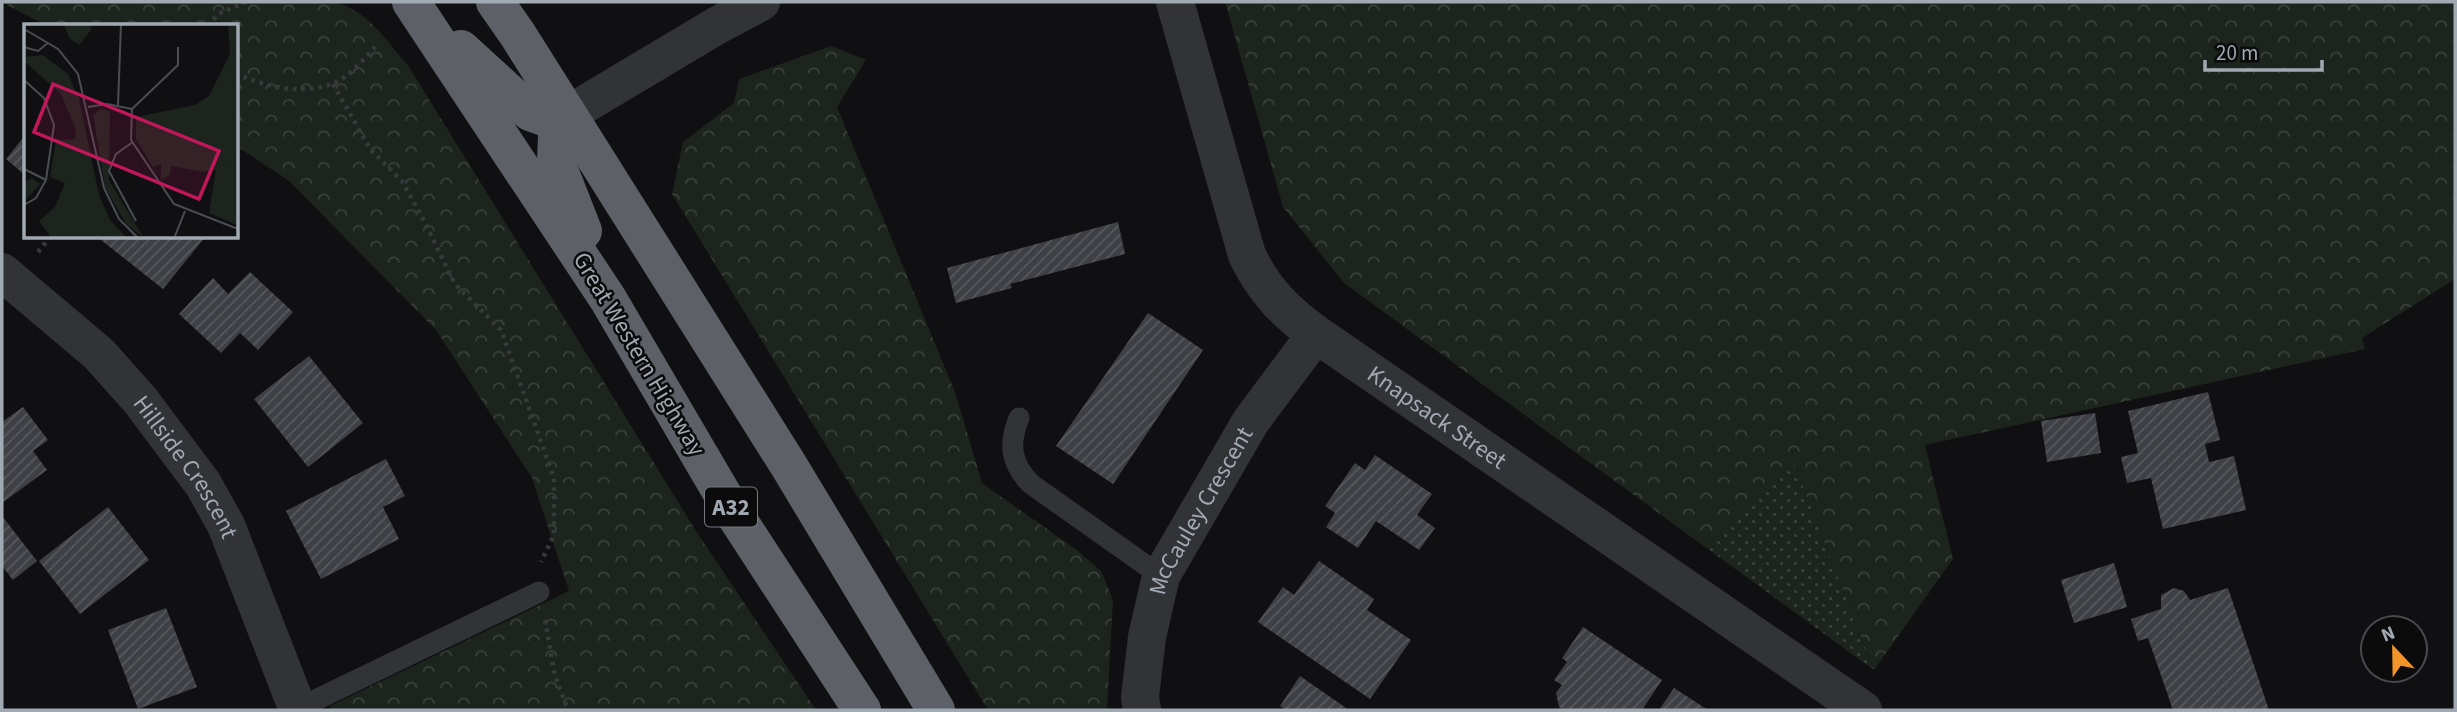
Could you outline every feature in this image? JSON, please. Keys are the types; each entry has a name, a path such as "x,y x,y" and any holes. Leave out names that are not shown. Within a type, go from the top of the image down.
{"highway":[{"path":"495,2 789,466 936,710"},
{"path":"416,9 530,112 547,118 567,115"},
{"name":"Great Western Highway","path":"416,9 608,299 733,512 862,710"},
{"path":"567,115 557,135 556,162 608,299"}],"street":[{"path":"567,115 761,2"},
{"name":"Knapsack Street","path":"1175,2 1247,255 1271,296 1297,321 1863,710"},
{"name":"Hillside Crescent","path":"2,272 99,354 140,400 203,484 226,525 297,710"},
{"name":"McCauley Crescent","path":"1142,710 1140,697 1147,637 1161,576 1251,421 1316,334"}],"lane":[{"path":"1019,418 1013,435 1012,453 1021,474 1031,484 1161,576"},
{"path":"297,710 539,592"}],"path":[{"path":"210,24 218,14 246,2"},
{"path":"238,75 278,87 310,89 333,83 351,72 377,45"},
{"path":"333,83 370,149 401,181 455,284 501,330 554,478 554,535 535,574 555,676 568,710"},
{"path":"43,246 49,238"}],"green space":[{"path":"2,2 332,2 344,5 366,18 409,67 696,531 816,710 331,710 330,706 569,591 532,478 436,330 288,180 238,147 238,24 43,24"},
{"path":"1225,2 2455,2 2455,279 2362,338 2365,349 1925,445 1953,559 1874,670 1793,461 1705,547 1344,283 1283,207"},
{"path":"831,46 866,60 837,107 955,392 982,483 1078,551 1101,571 1113,600 1107,710 988,710 672,194 683,142 734,103 739,79"},
{"path":"1793,460 1874,670 1705,547"}],"building":[{"path":"24,136 24,174 6,159"},
{"path":"1118,222 1125,254 1010,284 1012,288 956,303 947,268"},
{"path":"99,238 204,238 163,289"},
{"path":"250,272 293,312 258,350 240,333 221,353 179,314 213,278 228,294"},
{"path":"1148,313 1203,350 1113,484 1056,446"},
{"path":"309,356 363,423 308,467 254,399"},
{"path":"2208,392 2220,440 2205,444 2209,462 2234,456 2246,510 2163,529 2151,478 2127,483 2121,457 2138,453 2128,411"},
{"path":"23,407 48,440 33,451 47,470 2,503 2,422"},
{"path":"2095,413 2101,453 2047,462 2041,421"},
{"path":"1375,455 1432,494 1417,515 1435,528 1419,550 1376,521 1358,548 1326,527 1335,513 1325,506 1355,463 1365,470"},
{"path":"386,459 405,496 383,507 399,539 321,579 286,511"},
{"path":"108,507 149,560 80,614 39,561"},
{"path":"2,516 37,561 13,580 2,566"},
{"path":"1319,561 1374,599 1367,610 1411,640 1370,699 1258,622 1283,587 1294,595"},
{"path":"2114,563 2127,607 2074,623 2061,580"},
{"path":"2174,588 2184,591 2190,600 2228,588 2269,710 2173,710 2148,638 2138,641 2131,619 2161,609 2161,595"},
{"path":"166,608 197,687 138,709 108,630"},
{"path":"1583,627 1662,680 1642,710 1564,710 1559,707 1556,693 1562,685 1554,680 1567,662 1562,658"},
{"path":"1300,676 1349,710 1286,710 1280,706"},
{"path":"1674,688 1708,710 1659,710"}]}
